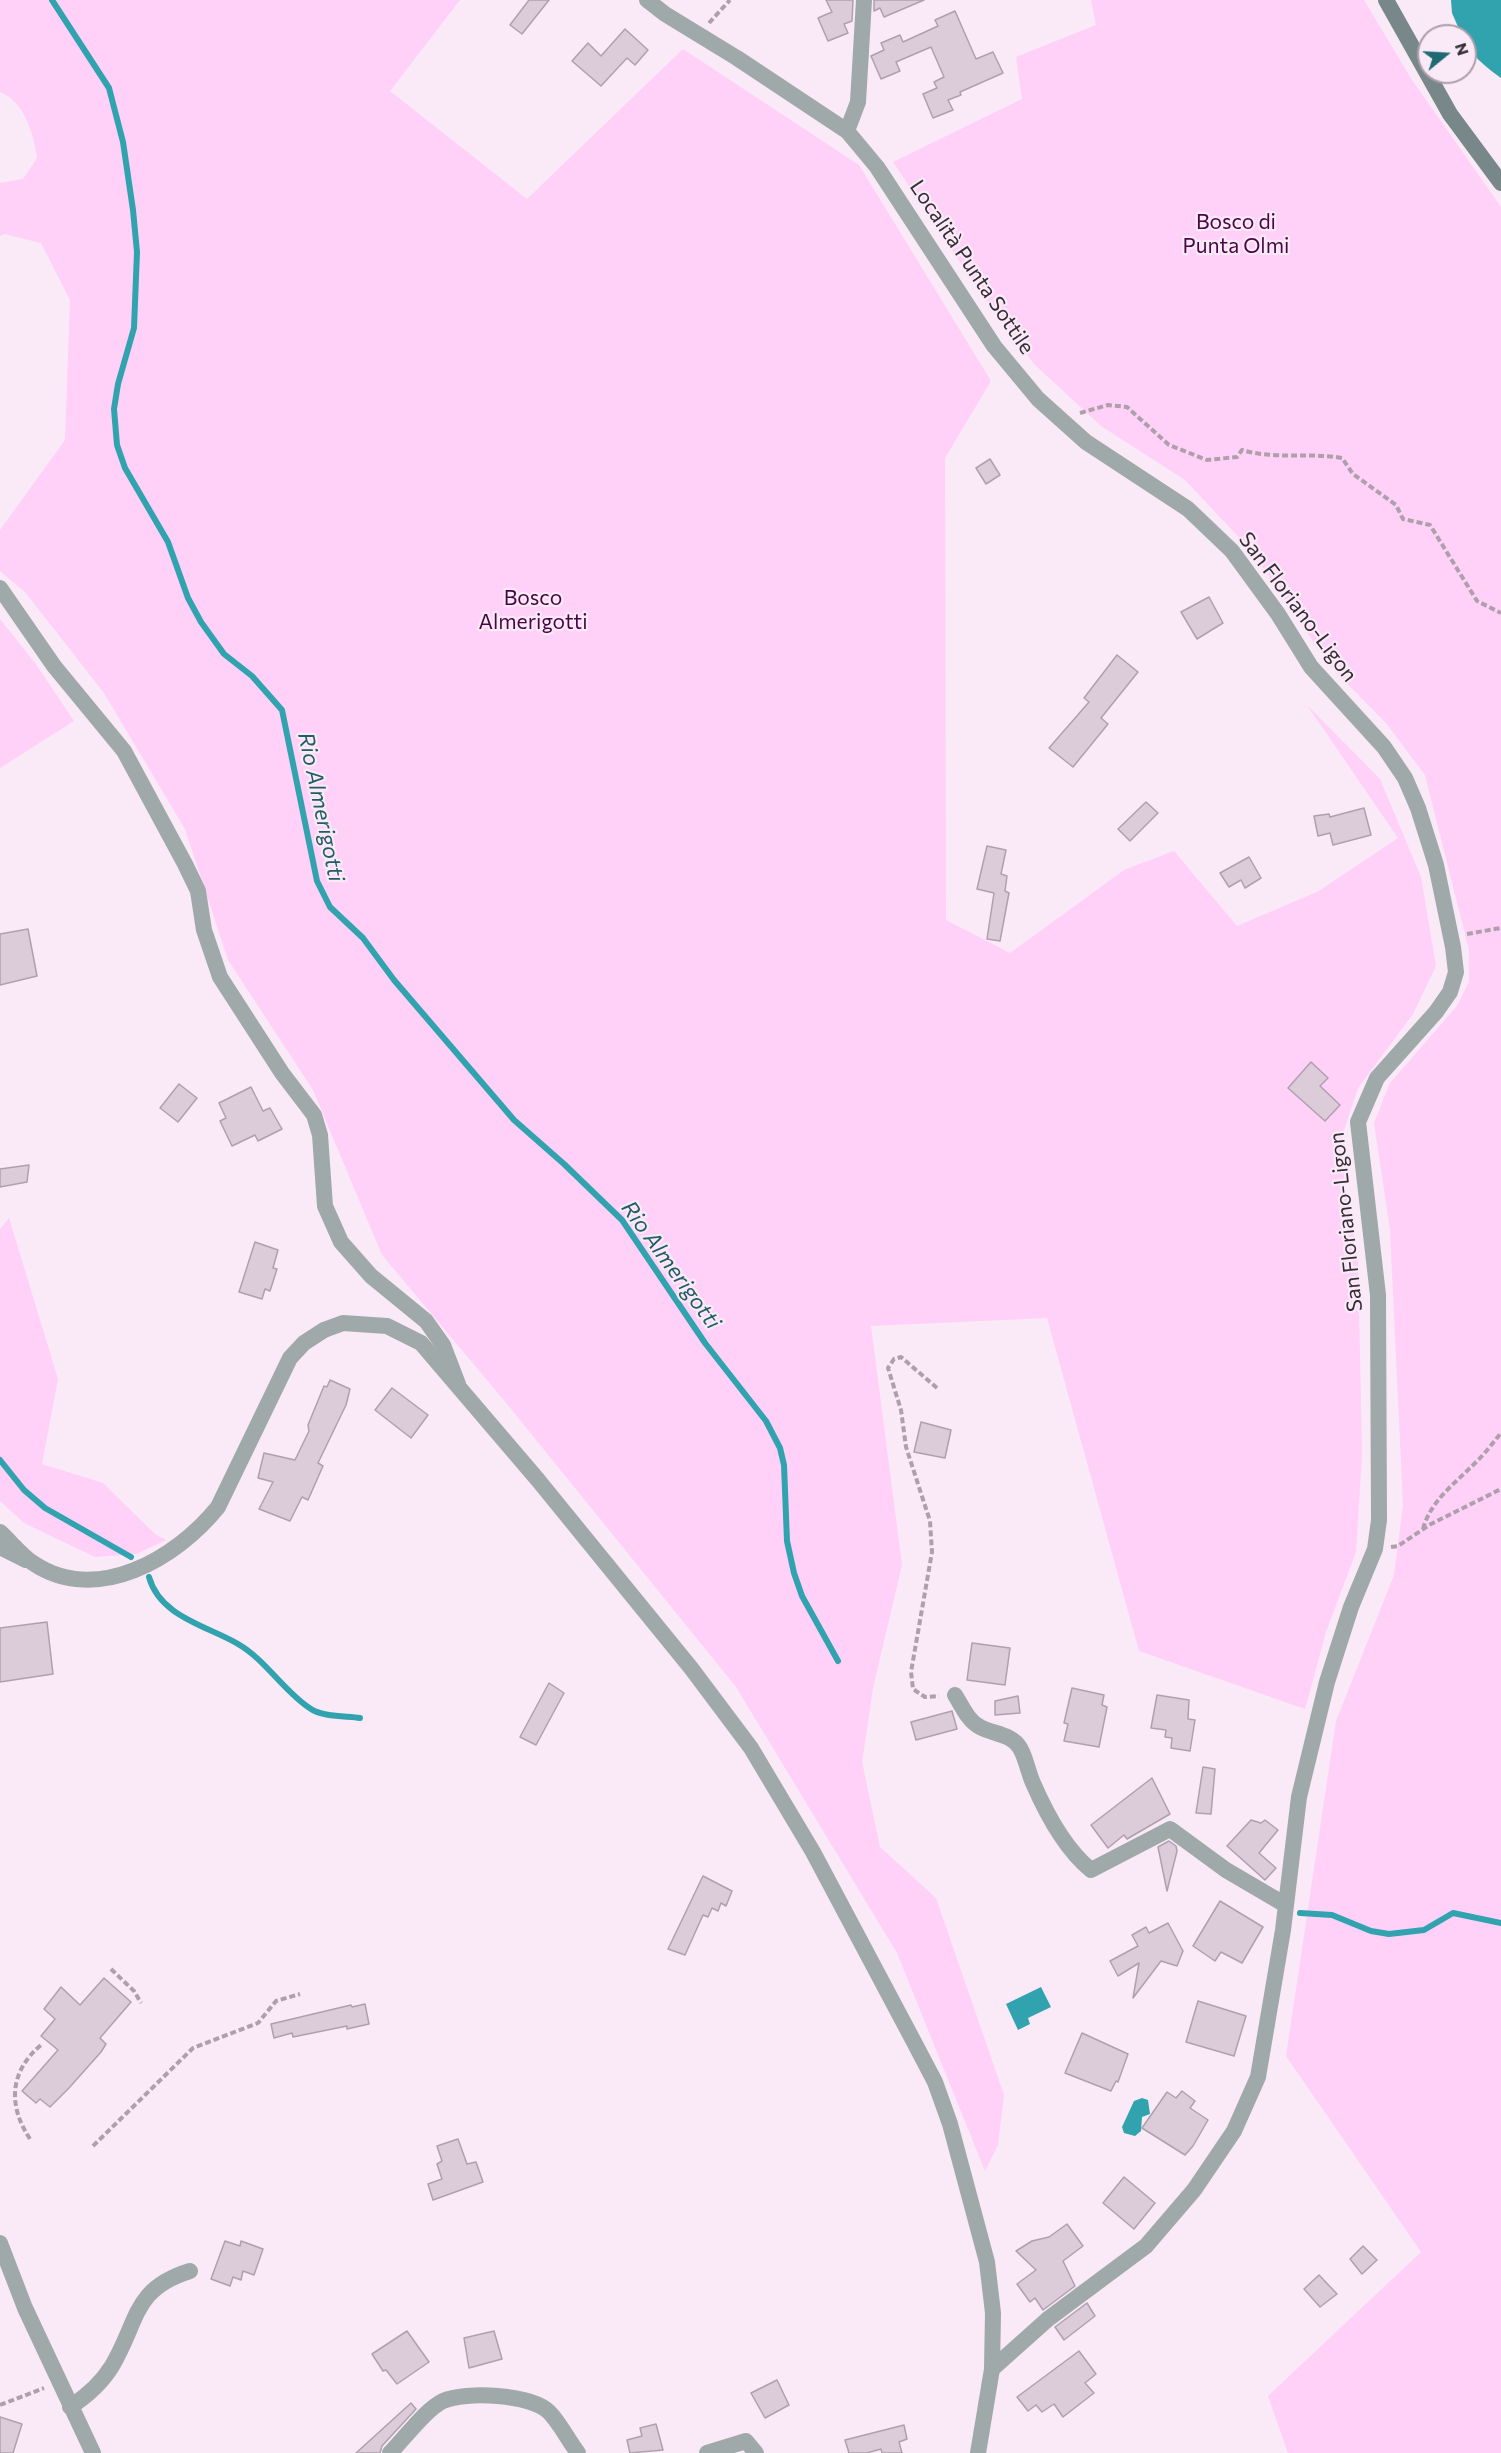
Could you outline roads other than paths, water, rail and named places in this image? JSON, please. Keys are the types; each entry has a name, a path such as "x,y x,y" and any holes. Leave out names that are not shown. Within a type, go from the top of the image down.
{"main road":[{"path":"1386,0 1450,114 1501,183"}],"street":[{"name":"Località Punta Sottile","path":"647,0 846,131 877,167 994,345 1038,399 1065,424"},
{"path":"846,131 858,102 864,0"},
{"name":"San Floriano-Ligon","path":"992,2369 1048,2319 1146,2246 1194,2190 1234,2131 1258,2077 1283,1930 1284,1904 1299,1797 1327,1682 1351,1607 1375,1549 1380,1473 1378,1295 1358,1122 1377,1078 1436,1012 1450,992 1456,972 1436,865 1418,808 1405,778 1384,747 1311,667 1278,614 1232,551 1188,509 1086,442 1065,424"},
{"path":"0,588 54,666 124,751 185,864 198,891 204,930 220,978 254,1026 282,1074 314,1115 321,1135 325,1206 340,1242 371,1276 426,1321 443,1346 459,1384"},
{"path":"0,1547 33,1563 78,1579 106,1579 168,1554 194,1534 218,1507 290,1358 304,1343 324,1330 343,1323 366,1323 403,1332 421,1343 459,1384 691,1668 751,1748 813,1852 925,2062 950,2124 987,2262 993,2313 992,2369 978,2453"},
{"path":"0,1532 33,1563"},
{"path":"955,1695 967,1715 979,1727 1005,1736 1020,1747 1033,1783 1053,1822 1079,1860 1091,1870 1170,1829 1226,1870 1284,1904"},
{"path":"0,2243 58,2383 93,2453"},
{"path":"70,2407 91,2393 112,2365 148,2293 167,2278 190,2271"},
{"path":"390,2453 442,2402 485,2396 523,2397 537,2402 549,2412 578,2453"},
{"path":"707,2453 746,2440 756,2453"}],"water":[{"path":"1451,0 1501,0 1501,78 1477,59 1477,24 1457,24 1452,13"},
{"path":"1041,1987 1051,2007 1028,2018 1030,2024 1018,2030 1006,2004"},
{"path":"1142,2098 1148,2100 1150,2114 1142,2117 1141,2131 1135,2136 1124,2133 1122,2127 1134,2101"}],"waterway":[{"name":"Rio Almerigotti","path":"52,0 109,88 123,142 133,210 137,252 134,328 118,384 114,409 117,445 125,468 168,542 188,598 201,622 224,654 252,676 282,710 317,881 330,907 363,938 394,980 514,1120 622,1220 705,1343 766,1421 780,1448 784,1465 787,1541 794,1573 802,1596 838,1661"},
{"path":"0,1460 24,1490 45,1508 131,1557"},
{"path":"149,1577 163,1602 174,1611 248,1651 311,1709 328,1715 360,1718"},
{"path":"1300,1913 1332,1915 1371,1931 1389,1934 1424,1930 1453,1913 1501,1923"}],"park label":[{"name":"Bosco di Punta Olmi","path":"1236,234"},
{"name":"Bosco Almerigotti","path":"533,610"}]}
